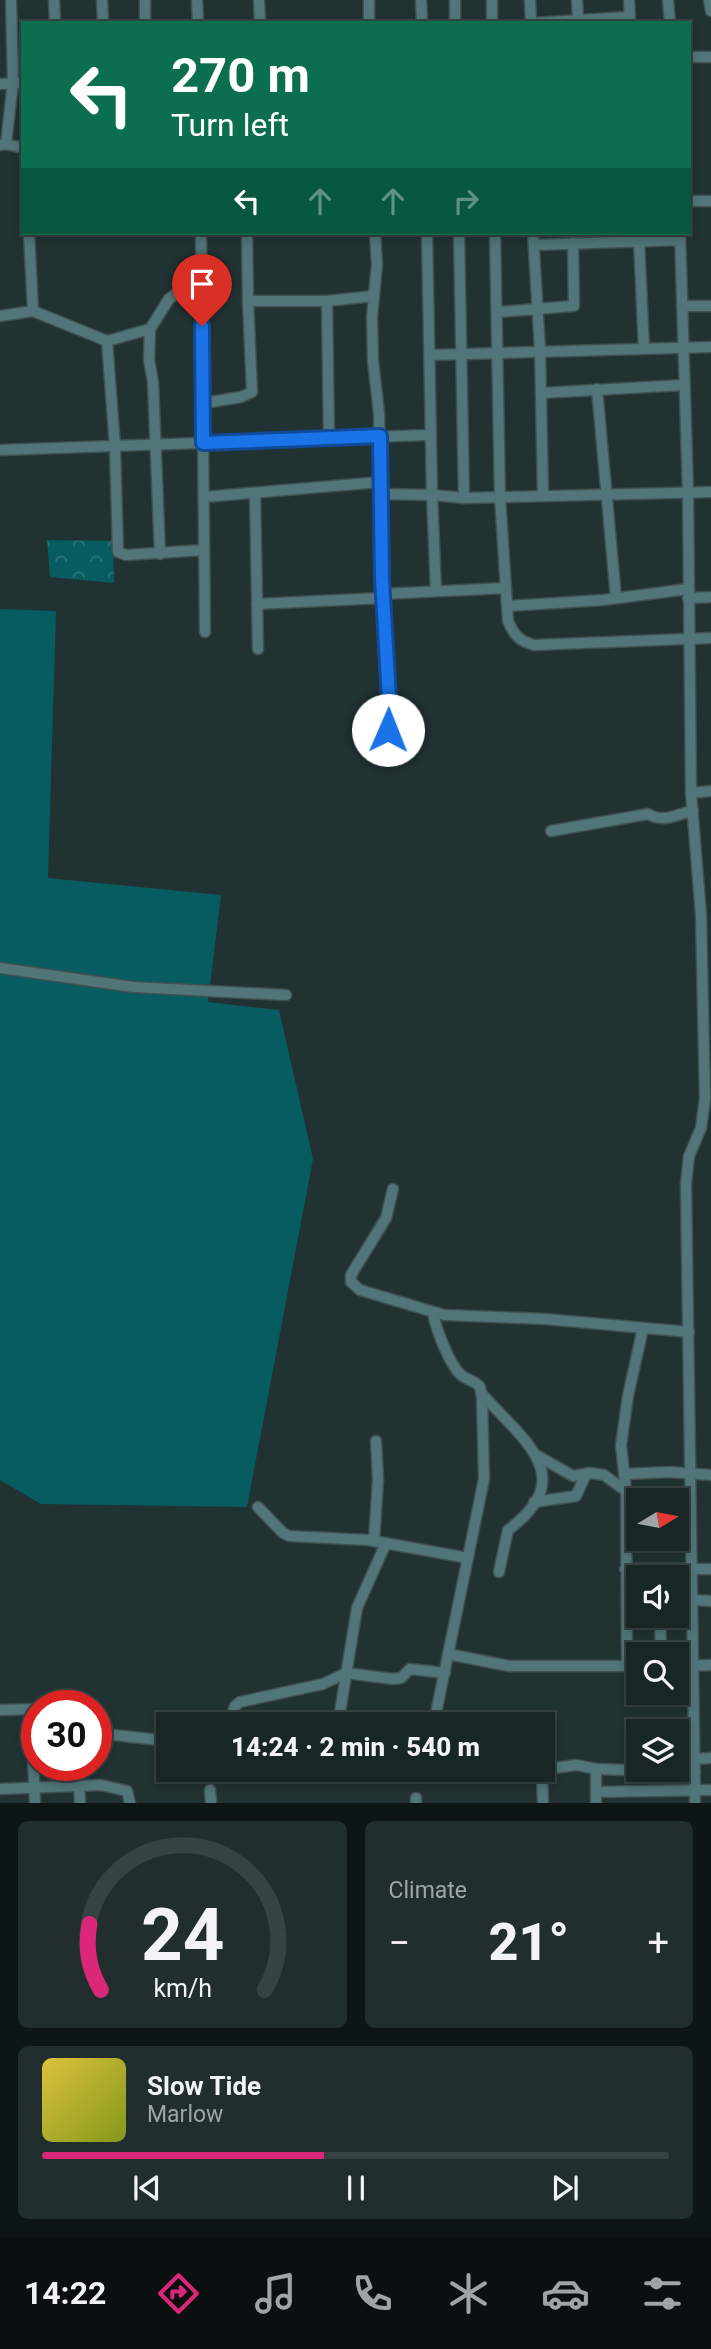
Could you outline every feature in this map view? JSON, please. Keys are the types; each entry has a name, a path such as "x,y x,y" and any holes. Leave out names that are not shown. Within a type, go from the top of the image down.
{"street":[{"path":"54,0 55,21"},
{"path":"102,0 103,21"},
{"path":"145,0 145,21"},
{"path":"197,0 198,21"},
{"path":"259,0 260,21"},
{"path":"369,0 369,21"},
{"path":"421,0 422,21"},
{"path":"455,0 455,21"},
{"path":"492,0 492,21"},
{"path":"530,0 532,21"},
{"path":"577,0 578,18"},
{"path":"550,21 578,18 630,20 629,0"},
{"path":"668,0 670,21"},
{"path":"709,0 711,11"},
{"path":"7,8 18,82 3,145 21,148"},
{"path":"691,57 711,57"},
{"path":"0,84 18,82"},
{"path":"691,201 711,201"},
{"path":"29,235 33,311"},
{"path":"201,235 205,632"},
{"path":"204,403 252,392 247,235"},
{"path":"375,235 377,264 372,317 373,361 380,436 382,596 389,698 388,730"},
{"path":"427,235 429,435 436,591"},
{"path":"458,235 464,498"},
{"path":"495,235 500,497 508,621 513,633 521,641 534,645 711,638"},
{"path":"543,496 540,351 533,239 573,243 639,242 680,237 688,492 691,793 701,915 705,1099 701,1128 689,1156 686,1184 695,1803"},
{"path":"639,242 644,348"},
{"path":"498,312 576,305 573,243"},
{"path":"160,554 153,382 149,360 150,330 169,299 201,274"},
{"path":"248,301 327,301 374,296"},
{"path":"327,301 329,439"},
{"path":"682,306 711,306"},
{"path":"0,316 33,311 107,341 150,330"},
{"path":"107,341 115,447 117,550 126,555 204,550"},
{"path":"430,355 711,347"},
{"path":"541,393 684,384"},
{"path":"597,389 616,598"},
{"path":"0,450 429,435"},
{"path":"204,497 380,482"},
{"path":"380,494 464,498 711,492"},
{"path":"255,493 258,649"},
{"path":"257,604 506,588"},
{"path":"507,606 688,594 711,597"},
{"path":"691,793 711,791"},
{"path":"551,831 648,814 656,819 664,819 692,810"},
{"path":"0,968 133,987 286,995"},
{"path":"393,1189 386,1218 351,1275 351,1282 360,1290 433,1313 454,1316 545,1319 689,1332"},
{"path":"433,1313 440,1340 462,1375 476,1382 482,1394 536,1455 573,1476 604,1475 626,1492"},
{"path":"627,1642 626,1492 621,1446 643,1328"},
{"path":"436,1712 484,1479 482,1394"},
{"path":"340,1712 357,1608 380,1542 376,1441"},
{"path":"499,1573 508,1530 523,1519 543,1489 544,1475 536,1455"},
{"path":"534,1502 576,1496 586,1474"},
{"path":"624,1474 711,1475"},
{"path":"258,1507 289,1536 380,1542 468,1558"},
{"path":"689,1569 711,1569"},
{"path":"692,1600 711,1601"},
{"path":"448,1654 509,1666 626,1666"},
{"path":"689,1666 711,1665"},
{"path":"233,1712 240,1702 323,1684 346,1673 393,1679 401,1678 410,1669 444,1674"},
{"path":"0,1710 21,1709"},
{"path":"112,1735 156,1740"},
{"path":"695,1759 711,1758"},
{"path":"543,1803 544,1769 577,1765 596,1769 695,1772"},
{"path":"596,1769 596,1798 635,1793 711,1790"},
{"path":"34,1781 35,1803"},
{"path":"0,1789 101,1785 123,1790 130,1796 130,1803"},
{"path":"79,1786 80,1803"},
{"path":"211,1790 211,1803"}],"green space":[{"path":"47,540 113,541 114,583 50,577"},
{"path":"0,609 56,611 48,878 221,895 208,1002 279,1010 313,1159 247,1507 41,1504 0,1480"}],"route":[{"path":"202,326 203,443 380,436 388,730"}]}
